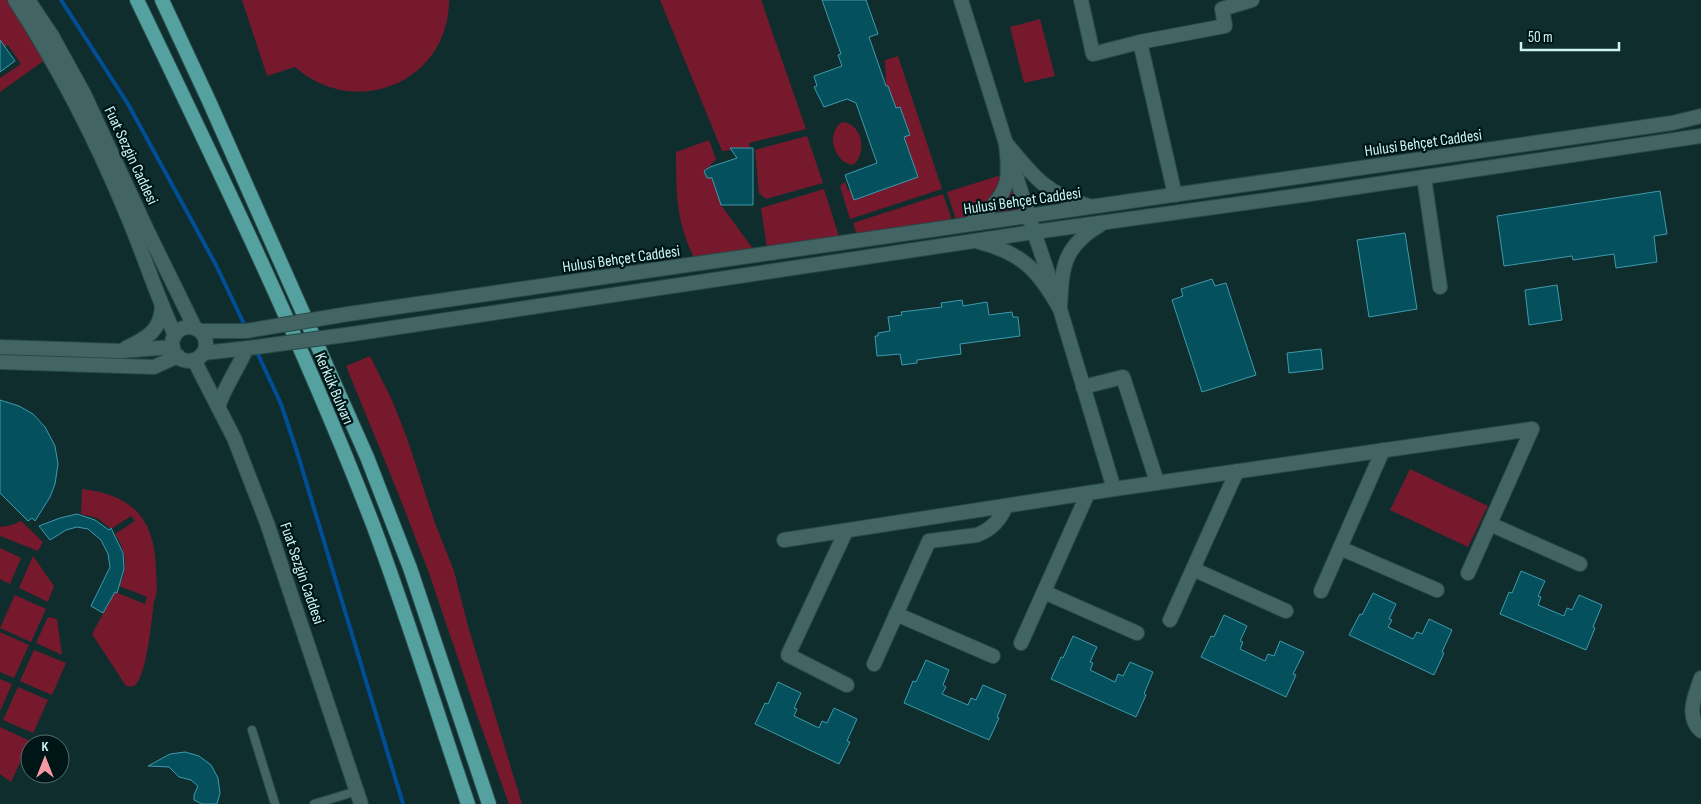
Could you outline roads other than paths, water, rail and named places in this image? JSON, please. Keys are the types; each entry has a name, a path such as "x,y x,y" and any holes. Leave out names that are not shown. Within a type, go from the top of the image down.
{"main road":[{"name":"Kerkük Bulvarı","path":"137,0 260,261 357,485 401,604 468,804"},
{"name":"Kerkük Bulvarı","path":"162,0 213,110 367,457 410,568 489,804"}],"street":[{"name":"Fuat Sezgin Caddesi","path":"15,0 36,32 83,119 126,214 162,305 174,342"},
{"name":"Fuat Sezgin Caddesi","path":"28,0 52,36 84,94 147,230 198,330"},
{"path":"961,0 1060,309 1114,489"},
{"path":"1081,0 1093,54 1140,42 1225,26 1222,9 1252,0"},
{"path":"1140,42 1175,195"},
{"name":"Hulusi Behçet Caddesi","path":"198,330 246,331 348,314 1029,217 1672,122 1701,116"},
{"name":"Hulusi Behçet Caddesi","path":"199,356 1034,232 1701,136"},
{"path":"1006,143 1041,184 1072,201 1094,207"},
{"path":"962,226 982,215 996,202 1001,194 1007,178 1006,143"},
{"path":"1424,177 1440,287"},
{"path":"1060,309 1062,270 1068,255 1080,240 1104,223"},
{"path":"976,241 1008,252 1028,265 1040,277 1060,309"},
{"path":"120,351 142,340 154,331 161,318 162,305"},
{"path":"0,362 154,367 184,328 198,330 206,342 199,356 189,361 174,342"},
{"path":"0,347 120,351 174,342"},
{"path":"218,407 226,386 237,370 248,348"},
{"name":"Fuat Sezgin Caddesi","path":"199,356 218,407 234,438 268,522 359,798"},
{"path":"1082,387 1123,377 1157,482"},
{"path":"784,540 1157,482 1532,429 1468,573"},
{"path":"1321,591 1383,450"},
{"path":"1170,620 1238,471"},
{"path":"1021,643 1088,493"},
{"path":"874,664 928,541 983,533 999,520 1006,506"},
{"path":"1490,524 1580,564"},
{"path":"846,531 788,655 847,686"},
{"path":"1340,548 1437,590"},
{"path":"1193,569 1286,610"},
{"path":"1044,592 1137,632"},
{"path":"896,614 993,656"},
{"path":"1701,678 1692,712 1694,723 1701,731"}],"lane":[{"path":"252,730 275,804"},
{"path":"314,804 359,798"}],"waterway":[{"path":"61,0 128,104 216,265 246,328"},
{"path":"256,350 281,404 298,455 403,804"}]}
